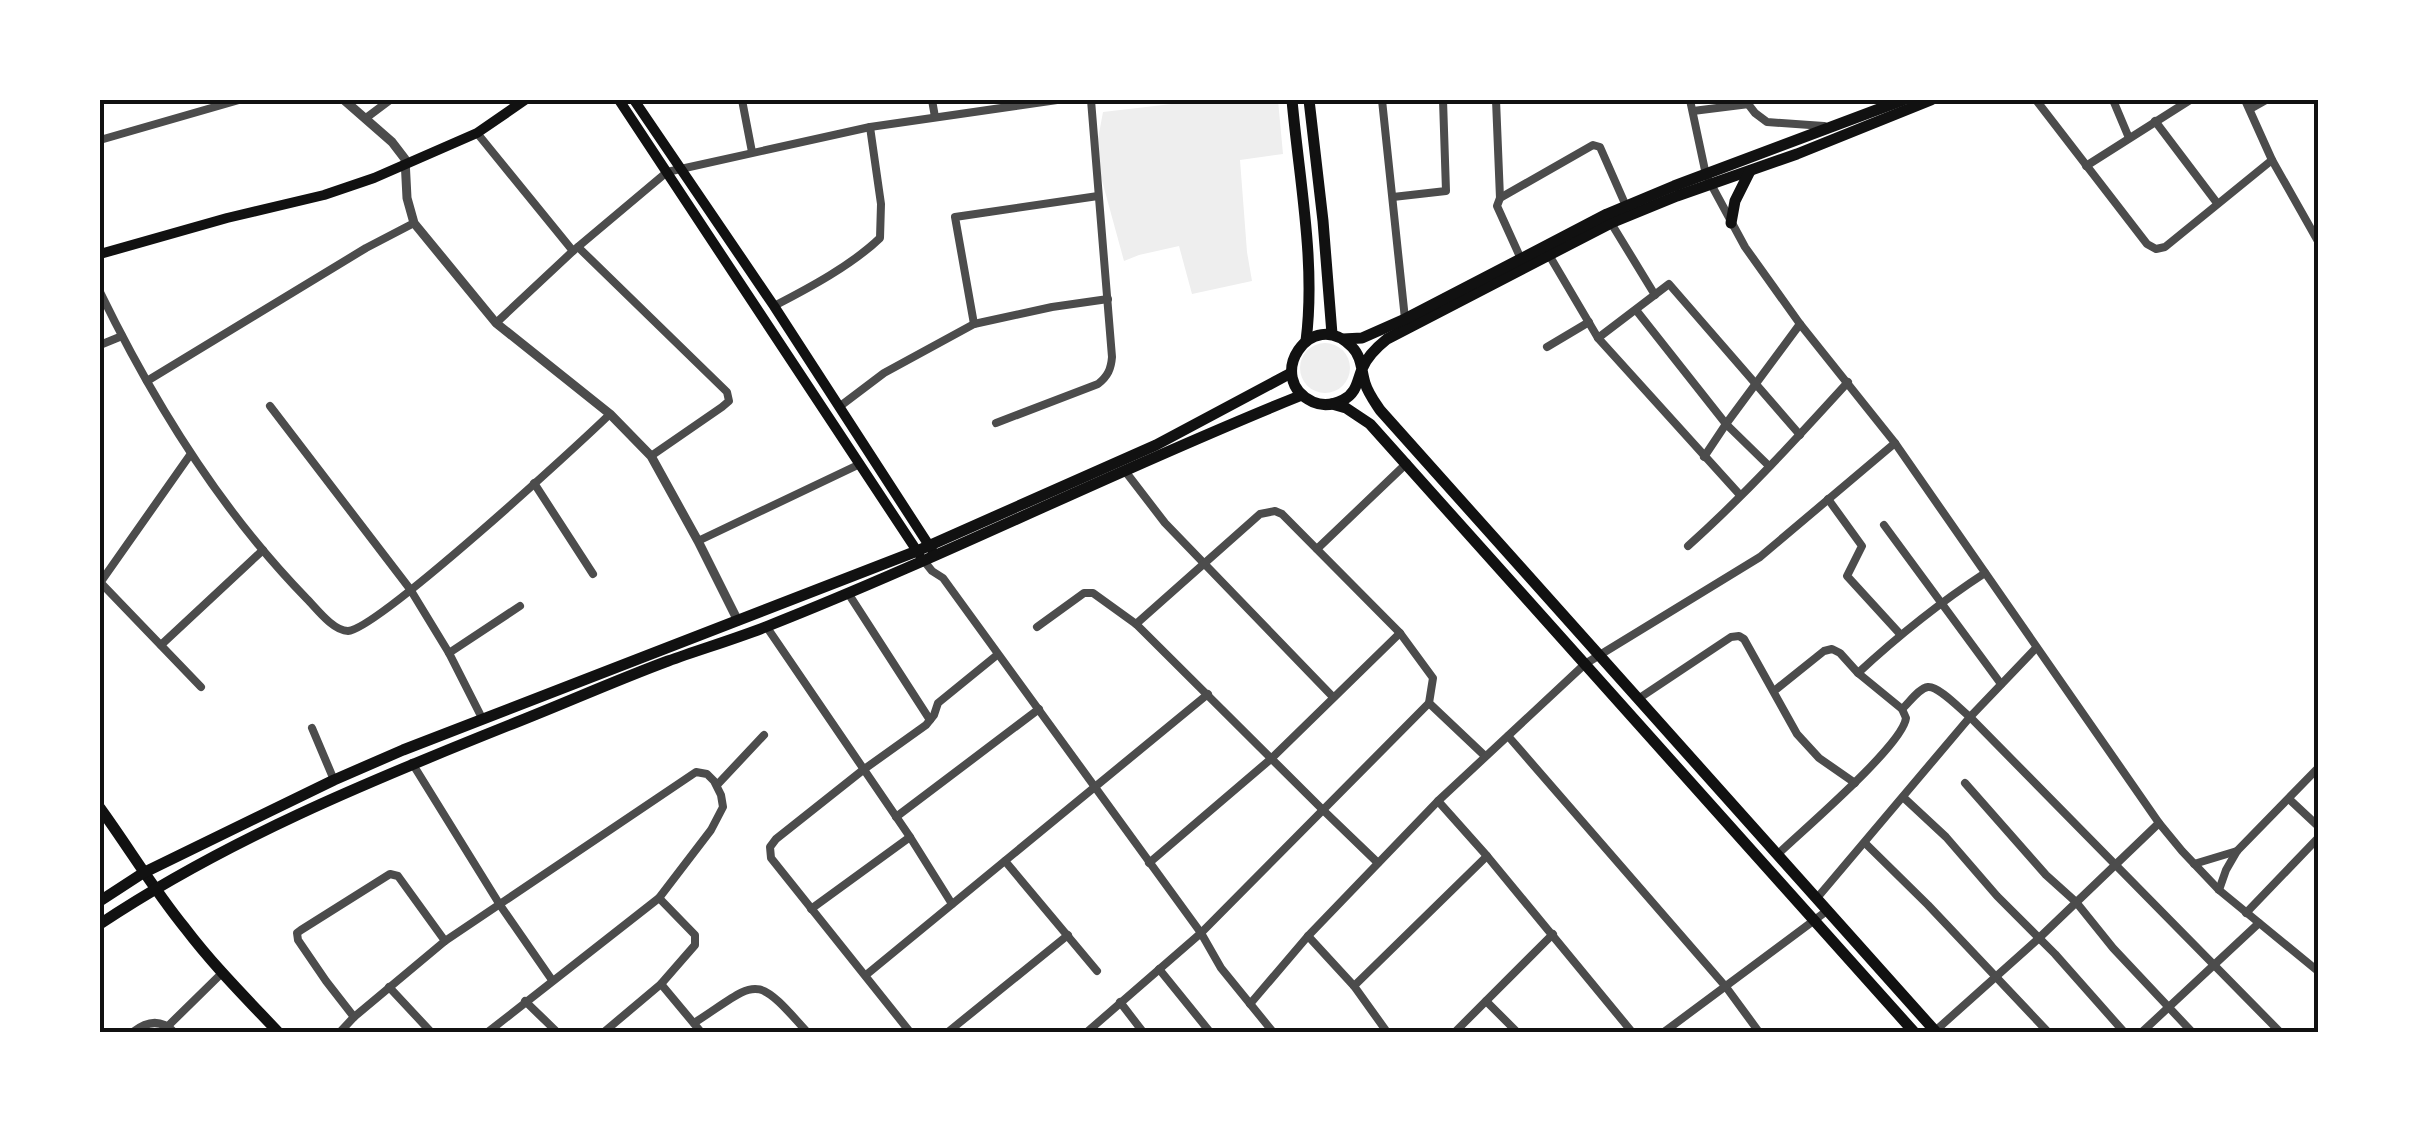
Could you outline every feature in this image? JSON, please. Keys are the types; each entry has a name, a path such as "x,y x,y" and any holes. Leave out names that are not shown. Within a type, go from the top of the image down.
{"main road":[{"path":"100,254 324,195 406,165 478,132 526,100"},
{"path":"619,100 860,464 926,553"},
{"path":"634,100 840,407 926,553"},
{"path":"1292,100 1307,254 1306,341"},
{"path":"1309,100 1338,336 1357,352 1369,394 1935,1032"},
{"path":"1903,100 1611,223 1412,321 1362,338 1314,337 1297,350 1292,373 1302,395 1321,404 1346,408 1370,424 1914,1032"},
{"path":"1332,404 1350,396 1375,348 1412,321 1521,259 1674,186 1750,171 1924,101"},
{"path":"1731,223 1735,201 1750,171"},
{"path":"100,901 143,872 848,593 1156,445 1292,373"},
{"path":"100,924 334,780 738,620 926,553 1302,395"},
{"path":"100,808 154,888 222,973 278,1032"}],"street":[{"path":"100,140 239,100"},
{"path":"344,100 392,142 405,159 407,198 414,223 496,323 610,414 651,456 738,620"},
{"path":"366,118 390,100"},
{"path":"742,100 752,152"},
{"path":"932,100 936,117"},
{"path":"496,323 575,249 667,172 870,127 1058,100"},
{"path":"996,423 1090,388 1111,368 1092,100"},
{"path":"1382,100 1412,321"},
{"path":"1393,197 1446,191 1444,100"},
{"path":"1496,100 1500,198 1497,206 1521,259"},
{"path":"1690,100 1708,180 1745,247 1895,444 2159,823 2219,890 2319,972"},
{"path":"2036,100 2147,244 2156,249 2166,247 2272,160"},
{"path":"2113,100 2129,138"},
{"path":"2086,166 2190,100"},
{"path":"2245,100 2272,160 2319,243"},
{"path":"2250,110 2266,100"},
{"path":"1693,111 1747,102 1755,113 1774,124 1839,124"},
{"path":"2155,121 2216,204"},
{"path":"774,306 880,238 882,212 870,127"},
{"path":"478,132 575,249 727,392 728,400 722,406 651,456"},
{"path":"1500,198 1596,144 1626,206"},
{"path":"974,324 955,217 1098,196"},
{"path":"2308,222 2319,216"},
{"path":"147,381 414,223"},
{"path":"1611,223 1655,295"},
{"path":"1549,255 1598,338 1740,496"},
{"path":"1598,338 1669,284 1800,435"},
{"path":"100,292 190,455 264,550 340,630 362,625 410,590 610,414"},
{"path":"840,407 884,373 974,324 1108,299"},
{"path":"1636,310 1726,424 1770,466"},
{"path":"1547,347 1589,322"},
{"path":"1704,457 1800,324"},
{"path":"100,345 122,336"},
{"path":"1688,546 1848,382"},
{"path":"270,406 410,590 484,720"},
{"path":"1250,1004 1308,936 1438,801 1585,664 1760,557 1895,444"},
{"path":"190,455 100,583 201,688"},
{"path":"1317,550 1406,463"},
{"path":"698,540 860,464"},
{"path":"1126,472 1202,563 1333,697"},
{"path":"534,483 593,574"},
{"path":"1828,499 1862,546 1847,576 1900,634"},
{"path":"1092,1030 1202,934 1430,703 1433,678 1400,633 1282,514 1269,510 1202,563 1136,624"},
{"path":"1884,525 2002,684"},
{"path":"161,645 264,550"},
{"path":"926,553 932,572 943,578 1202,934 1221,968 1273,1032"},
{"path":"1858,673 1940,602 1985,573"},
{"path":"848,593 930,720"},
{"path":"1037,627 1084,594 1093,593 1136,624 1378,863"},
{"path":"449,653 520,606"},
{"path":"1385,618 1390,642"},
{"path":"766,626 952,904"},
{"path":"1150,863 1272,758 1400,633"},
{"path":"1638,699 1736,635 1744,639 1797,734 1819,758 1855,783"},
{"path":"1816,898 1970,717 2036,648"},
{"path":"1774,691 1828,650 1840,653 1906,718 1905,727 1855,783 1778,854"},
{"path":"910,1032 771,858 770,847 930,720 938,703 997,655"},
{"path":"1902,710 1924,688 1931,687 1970,717 2280,1032"},
{"path":"866,975 1208,694"},
{"path":"1430,703 1484,756"},
{"path":"896,817 1038,710"},
{"path":"312,728 334,780"},
{"path":"717,786 764,735"},
{"path":"1508,736 1726,988 1759,1032"},
{"path":"412,764 552,980"},
{"path":"2219,890 2237,851 2319,766"},
{"path":"340,1032 445,941 696,772 708,774 723,803 721,812 659,898 488,1032"},
{"path":"1965,783 2192,1032"},
{"path":"1903,797 1946,837 2124,1032"},
{"path":"2290,798 2319,827"},
{"path":"1438,801 1632,1032"},
{"path":"1935,1032 2159,823"},
{"path":"811,909 910,836"},
{"path":"2246,913 2319,838"},
{"path":"1865,843 2048,1032"},
{"path":"2194,864 2237,851"},
{"path":"1354,986 1487,856"},
{"path":"1005,861 1097,971"},
{"path":"354,1017 298,940 300,930 390,874 398,876 445,941"},
{"path":"604,1032 661,984 692,949 696,939 659,898"},
{"path":"1664,1032 1828,910"},
{"path":"2142,1032 2258,924"},
{"path":"1455,1032 1553,934"},
{"path":"948,1032 1068,935"},
{"path":"1308,936 1354,986 1387,1032"},
{"path":"1158,969 1210,1032"},
{"path":"133,1032 155,1022 171,1029 222,973"},
{"path":"661,984 701,1032"},
{"path":"389,987 431,1032"},
{"path":"694,1022 746,990 759,988 772,994 807,1032"},
{"path":"1486,1001 1517,1032"},
{"path":"525,1002 557,1032"},
{"path":"1120,1002 1143,1032"}],"shaded area":[{"path":"1206,100 1278,100 1283,154 1240,160 1252,281 1192,294 1179,246 1124,261 1095,155 1103,112"},
{"path":"1325,343 1342,351 1350,368 1342,385 1325,393 1308,385 1300,368 1308,351"}]}
